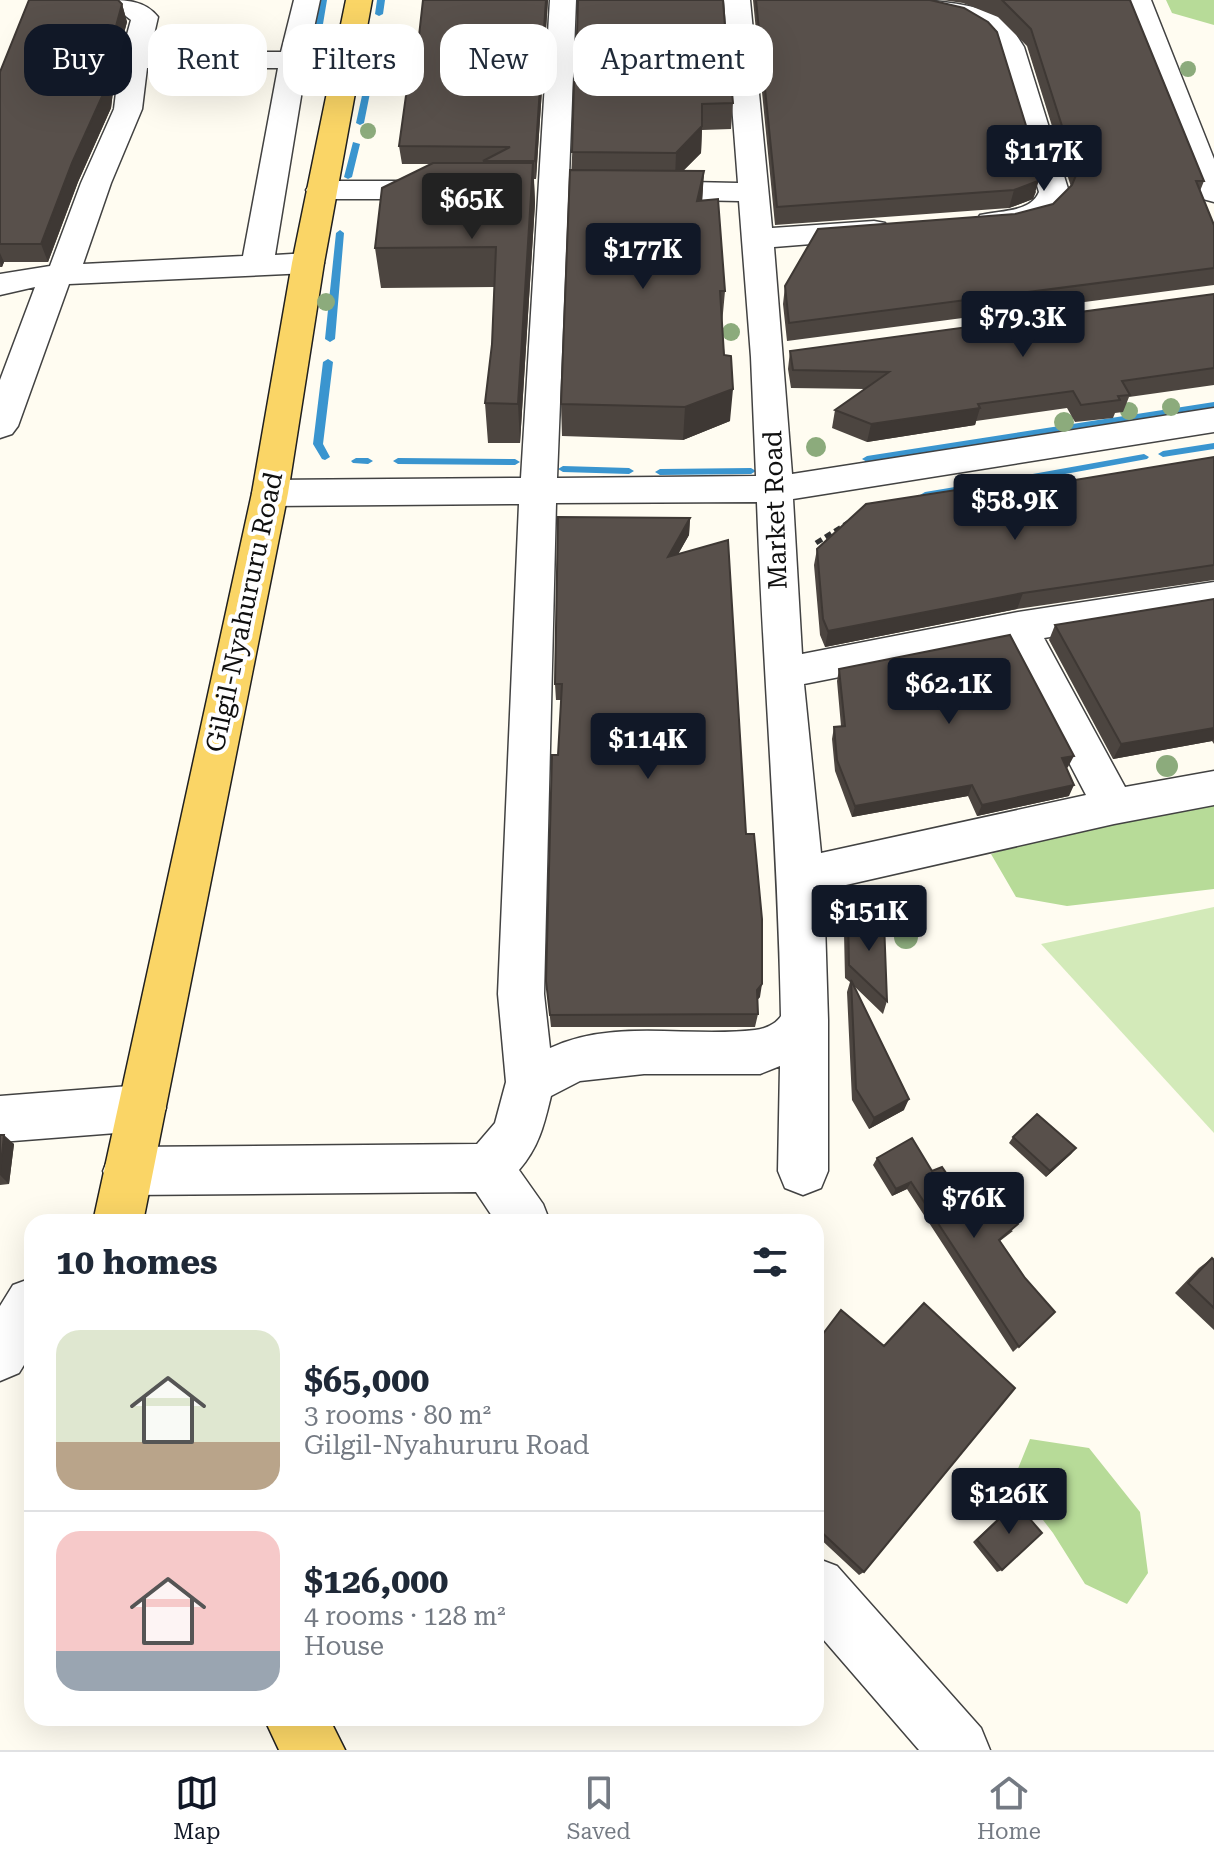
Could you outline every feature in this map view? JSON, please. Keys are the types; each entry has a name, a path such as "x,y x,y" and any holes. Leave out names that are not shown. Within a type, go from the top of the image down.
{"main road":[{"name":"Gilgil-Nyahururu Road","path":"117,1201 142,1108 270,493 321,190 359,0"},
{"path":"299,1726 314,1750"}],"street":[{"path":"0,426 128,109 134,60 145,17 118,0"},
{"path":"301,24 307,0"},
{"path":"117,1201 489,1168 517,1135 530,1082 521,994 538,493 571,190 575,98 563,0"},
{"name":"Market Road","path":"737,0 729,96 752,192 757,239 784,355 775,489 783,673 801,876 805,1020 803,1171"},
{"path":"900,0 977,18 993,25 1002,34 1010,47 1054,192 1048,206 1030,216 963,224"},
{"path":"1138,0 1182,119 1214,193"},
{"path":"134,60 283,60"},
{"path":"257,265 287,96"},
{"path":"321,190 473,190"},
{"path":"571,190 752,192"},
{"path":"757,239 899,229"},
{"path":"0,285 17,279 60,275 308,263"},
{"path":"270,493 775,489 1214,420"},
{"path":"783,673 1018,627 1214,596"},
{"path":"1018,627 1114,806"},
{"path":"801,876 1114,806 1214,788"},
{"path":"530,1082 575,1060 644,1052 760,1052 794,1037 805,1020"},
{"path":"0,1119 142,1108"},
{"path":"489,1168 520,1214"},
{"path":"0,1354 24,1316"},
{"path":"824,1596 959,1750"}],"path":[{"path":"777,570 846,521 866,515"}],"green space":[{"path":"1166,0 1214,0 1214,25 1172,13"},
{"path":"1214,803 1214,889 1067,906 1016,897 991,854 1037,840"},
{"path":"1214,907 1214,1133 1041,944"},
{"path":"1030,1439 1089,1448 1140,1512 1148,1573 1127,1604 1085,1584 1053,1533 1013,1481"}],"building":[{"path":"29,0 118,0 122,4 117,24 24,24 24,96 102,96 41,244 0,244 0,72"},
{"path":"423,0 546,0 544,24 440,24 440,96 539,96 535,161 483,161 510,147 399,146 406,96 424,96 424,24 420,24"},
{"path":"578,0 723,0 725,24 577,24"},
{"path":"756,0 930,0 964,8 988,22 997,32 1041,174 1038,181 1014,190 777,207 766,96 773,96 773,24 758,24"},
{"path":"1002,0 1130,0 1204,181 1196,181 1214,225 1214,268 789,323 785,286 818,229 1015,214 1053,204 1072,185 1077,173 1031,29"},
{"path":"574,96 732,96 733,103 702,104 702,126 676,153 572,152"},
{"path":"433,163 533,163 518,404 485,403 492,344 496,247 375,248 382,188"},
{"path":"570,170 704,171 697,201 718,199 725,291 720,291 724,355 731,356 733,389 685,407 561,404"},
{"path":"1214,294 1214,368 1122,381 1130,395 1118,396 1120,400 1081,405 1073,391 978,404 980,408 871,424 835,410 889,372 793,370 790,351"},
{"path":"1214,457 1214,565 1023,593 828,631 823,619 817,549 866,504 975,487 978,495 1003,492"},
{"path":"558,517 690,518 668,557 728,540 746,834 754,834 762,919 762,984 757,990 758,1014 550,1015 546,981 552,755 558,755 562,684 555,684"},
{"path":"1214,599 1214,728 1121,744 1055,625"},
{"path":"1010,635 1074,756 1062,758 1074,785 982,805 972,785 855,806 837,760 834,727 845,726 839,669"},
{"path":"848,920 884,922 887,1001 849,965"},
{"path":"851,980 909,1099 874,1118 856,1089"},
{"path":"1037,1114 1076,1148 1050,1171 1013,1137"},
{"path":"0,1135 4,1135 0,1173"},
{"path":"912,1138 932,1171 942,1167 974,1214 995,1197 1018,1224 999,1240 1025,1278 1055,1312 1019,1347 911,1182 896,1189 877,1158"},
{"path":"1212,1258 1214,1260 1214,1308 1188,1283"},
{"path":"924,1303 1015,1388 864,1572 824,1534 824,1332 841,1310 884,1346"},
{"path":"1016,1503 1042,1533 1002,1570 977,1540"}],"waterway":[{"path":"319,24 323,0"},
{"path":"379,14 381,0"},
{"path":"360,123 365,96"},
{"path":"348,177 356,144"},
{"path":"346,208 348,201"},
{"path":"330,339 340,233"},
{"path":"325,457 318,444 328,362"},
{"path":"867,459 1214,405"},
{"path":"1163,454 1214,446"},
{"path":"1011,481 1144,457"},
{"path":"356,461 368,461"},
{"path":"398,461 515,462"},
{"path":"563,469 629,471"},
{"path":"660,472 751,471"},
{"path":"925,495 979,486"}]}
